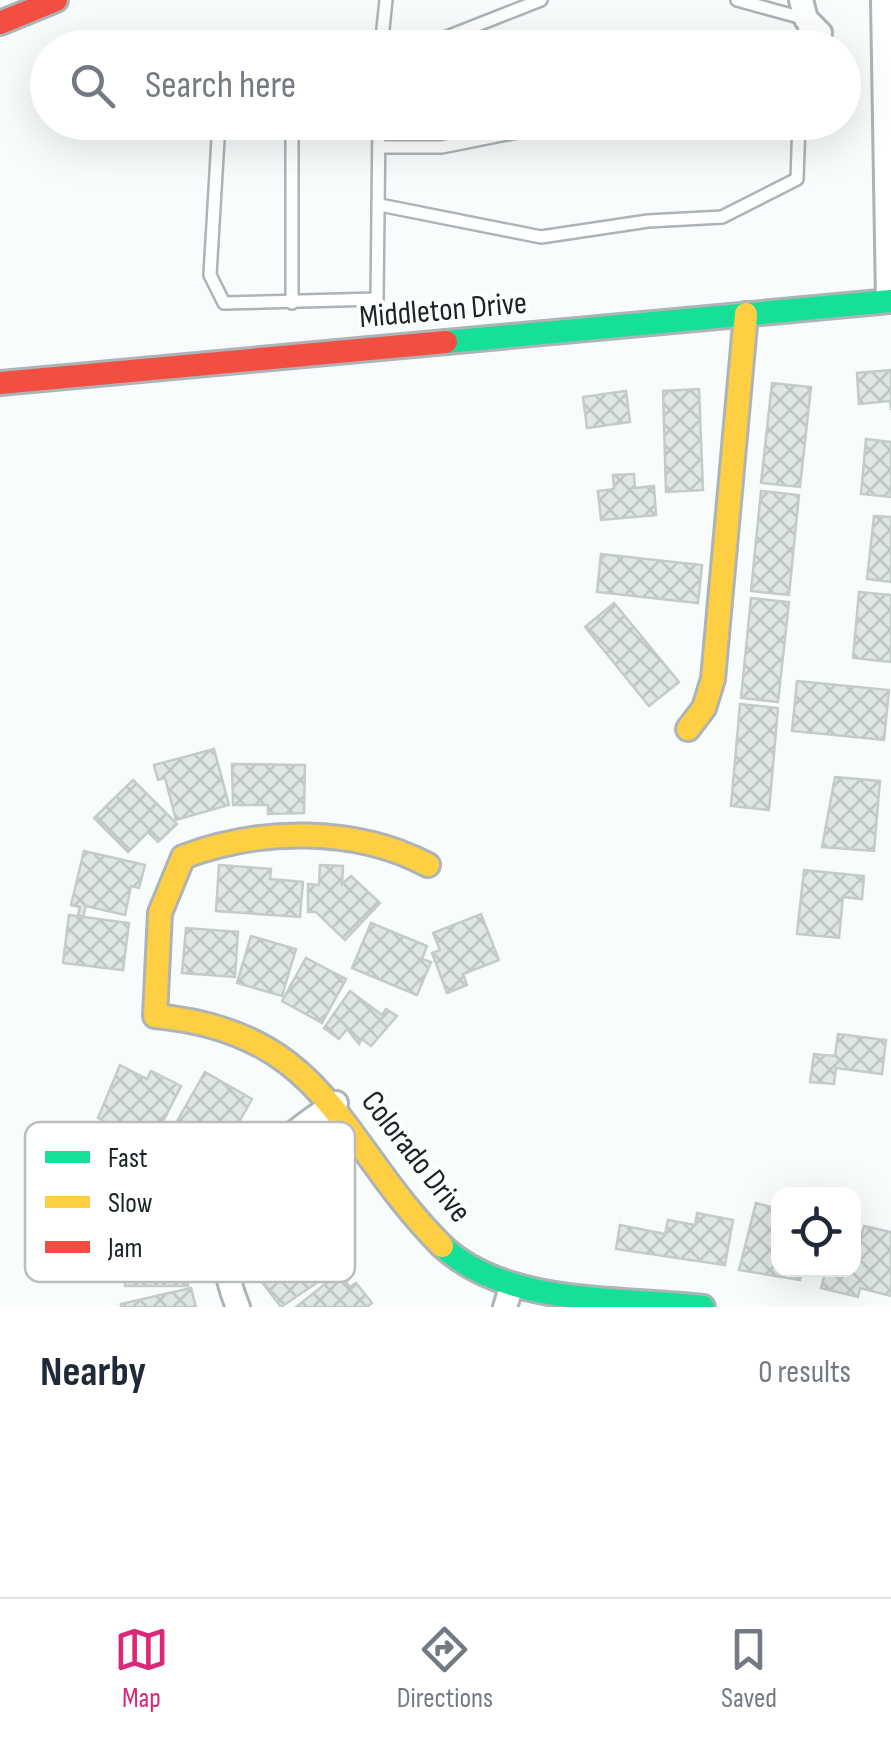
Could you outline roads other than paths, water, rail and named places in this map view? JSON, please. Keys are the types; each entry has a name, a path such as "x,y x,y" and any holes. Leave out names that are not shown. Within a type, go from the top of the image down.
{"street":[{"path":"0,23 56,0"},
{"path":"883,0 889,301"},
{"name":"Middleton Drive","path":"0,384 889,301"},
{"path":"688,729 704,708 713,679 746,314"},
{"name":"Colorado Drive","path":"350,1122 336,1103 290,1062 243,1032 190,1016 155,1016 160,913 183,857 215,842 350,838 390,846 428,865"},
{"path":"305,1122 336,1103"},
{"name":"Colorado Drive","path":"355,1129 440,1243 508,1296 703,1307"},
{"path":"232,1282 238,1307"}],"lane":[{"path":"383,30 386,0"},
{"path":"465,30 541,0"},
{"path":"737,0 806,29"},
{"path":"217,140 210,275 224,303 292,304 377,299 380,140"},
{"path":"292,140 292,304"},
{"path":"380,147 442,147 477,140"},
{"path":"380,205 541,237 648,221 722,217 798,178 799,140"}]}
